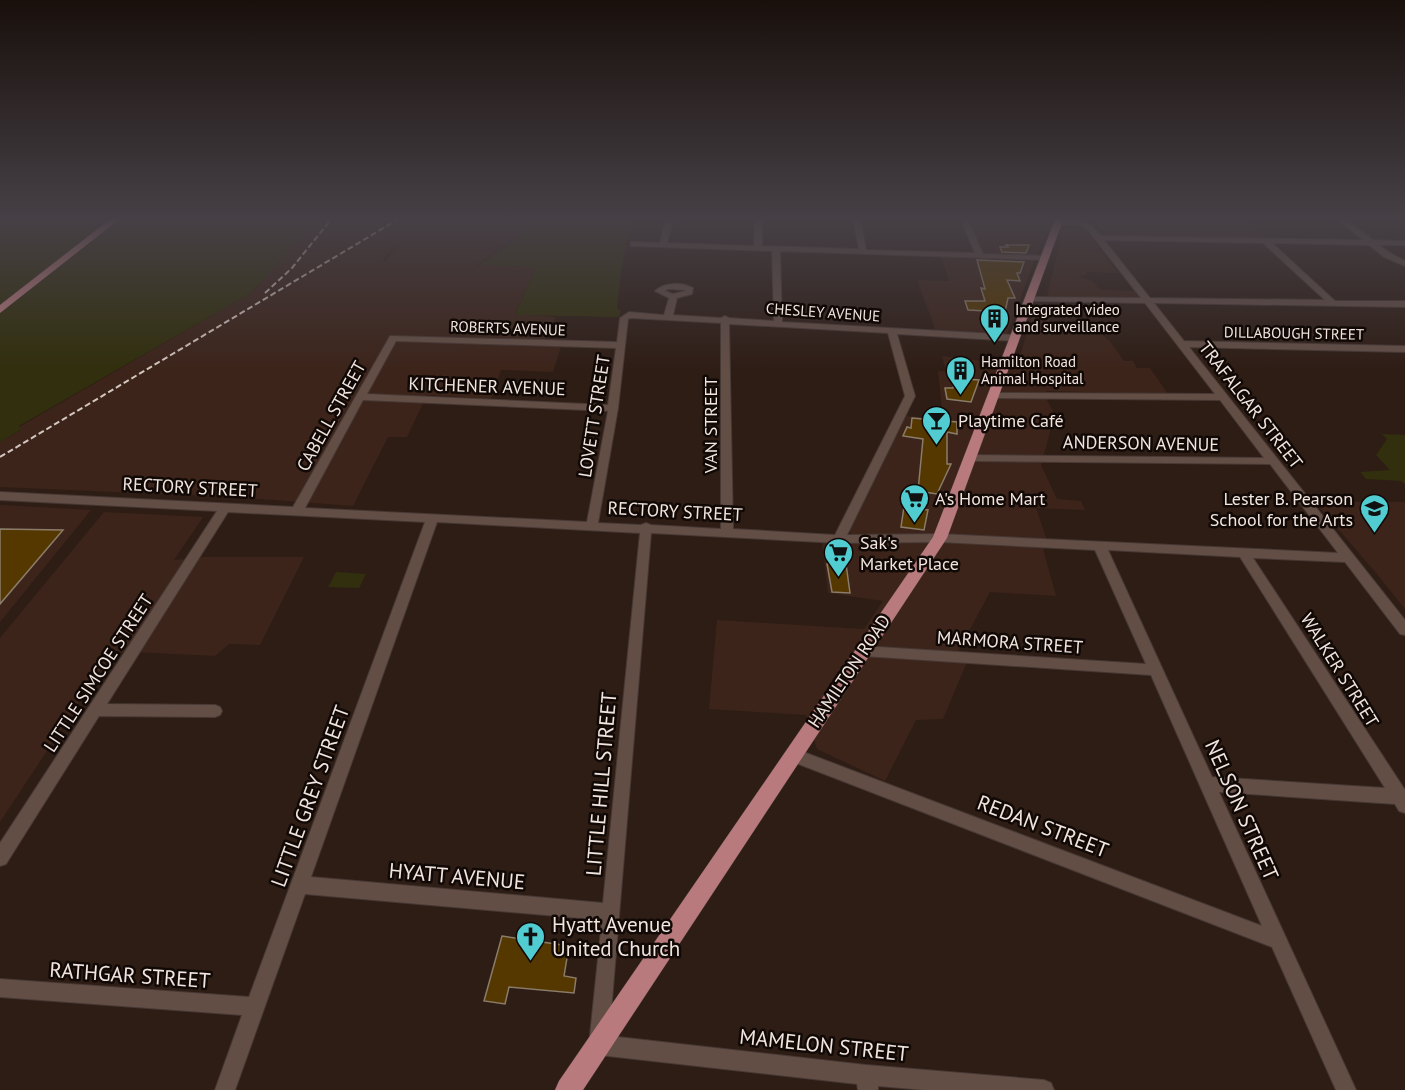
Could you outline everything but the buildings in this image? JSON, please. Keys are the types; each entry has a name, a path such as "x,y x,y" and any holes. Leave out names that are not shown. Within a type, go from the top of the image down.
{"main road":[{"path":"0,310 53,268"},
{"name":"HAMILTON ROAD","path":"568,1090 940,538 1041,268"}],"street":[{"path":"777,268 778,322"},
{"name":"TRAFALGAR STREET","path":"1122,268 1405,630"},
{"path":"1294,268 1333,303"},
{"path":"668,316 673,297"},
{"path":"1029,299 1405,304"},
{"name":"CHESLEY AVENUE","path":"628,315 778,322 1016,338"},
{"name":"LOVETT STREET","path":"592,524 613,408 624,318 628,315"},
{"name":"VAN STREET","path":"725,319 727,531"},
{"path":"839,539 910,396 892,330"},
{"name":"ROBERTS AVENUE","path":"393,338 622,345"},
{"name":"CABELL STREET","path":"297,511 393,338"},
{"name":"DILLABOUGH STREET","path":"1182,344 1405,349"},
{"path":"995,396 1222,396"},
{"name":"KITCHENER AVENUE","path":"360,397 613,408"},
{"name":"ANDERSON AVENUE","path":"971,458 1274,461"},
{"name":"RECTORY STREET","path":"0,496 592,524 839,539 940,538 1348,558"},
{"name":"LITTLE SIMCOE STREET","path":"0,858 225,507"},
{"name":"LITTLE GREY STREET","path":"225,1090 433,517"},
{"name":"LITTLE HILL STREET","path":"599,1045 646,527"},
{"name":"NELSON STREET","path":"1100,547 1346,1090"},
{"name":"WALKER STREET","path":"1244,553 1403,800"},
{"name":"MARMORA STREET","path":"863,651 1154,670"},
{"path":"96,710 215,711"},
{"name":"REDAN STREET","path":"793,755 1277,940"},
{"path":"1208,784 1403,800"},
{"name":"HYATT AVENUE","path":"300,885 610,912"},
{"name":"RATHGAR STREET","path":"0,988 256,1007"},
{"name":"MAMELON STREET","path":"599,1045 867,1082 1044,1090"}],"shaded area":[{"path":"0,268 274,268 251,293 19,426 22,429 0,442"},
{"path":"274,268 536,268 515,314 556,317 542,346 561,346 553,372 501,370 491,399 427,395 407,437 388,437 353,506 233,497 0,487 0,442 21,430 19,427 251,293"},
{"path":"536,268 621,268 617,308 621,311 619,317 515,315"},
{"path":"945,268 1032,268 1007,334 936,331 917,280 949,281"},
{"path":"1054,268 1114,268 1118,273 1086,272 1087,275 1078,276 1093,281 1100,290 1135,291 1139,298 1047,296"},
{"path":"1032,317 1096,330 1110,341 1124,361 1133,361 1137,368 1150,368 1168,394 1046,391 1047,400 1058,421 1053,421 1041,465 1057,499 1081,501 1085,510 1036,508 1047,540 1043,549 1056,596 990,592 959,650 967,662 943,719 916,720 885,781 817,749 806,715 709,709 717,620 864,629 883,601 828,593 822,543 852,545 850,528 906,416 943,419 938,371 946,371 942,356 1017,365"},
{"path":"1382,434 1405,435 1405,484 1401,481 1366,479 1360,472 1390,470 1376,455 1387,439"},
{"name":"Lester B. Pearson School for the Arts","path":"1315,502 1405,502 1405,609 1376,573"},
{"path":"0,505 91,510 0,622"},
{"path":"104,512 203,517 174,560 205,557 304,557 260,645 229,644 215,656 113,651 0,822 0,638"},
{"path":"336,572 366,574 359,588 328,587"}],"railway":[{"path":"265,293 292,268"},
{"path":"0,457 317,268"}],"place":[{"name":"Integrated video and surveillance","path":"994,344"},
{"name":"Hamilton Road Animal Hospital","path":"960,396"},
{"name":"Playtime Café","path":"937,446"},
{"name":"A's Home Mart","path":"914,524"},
{"name":"Lester B. Pearson School for the Arts","path":"1374,534"},
{"name":"Sak's Market Place","path":"839,578"},
{"name":"Hyatt Avenue United Church","path":"531,962"}]}
